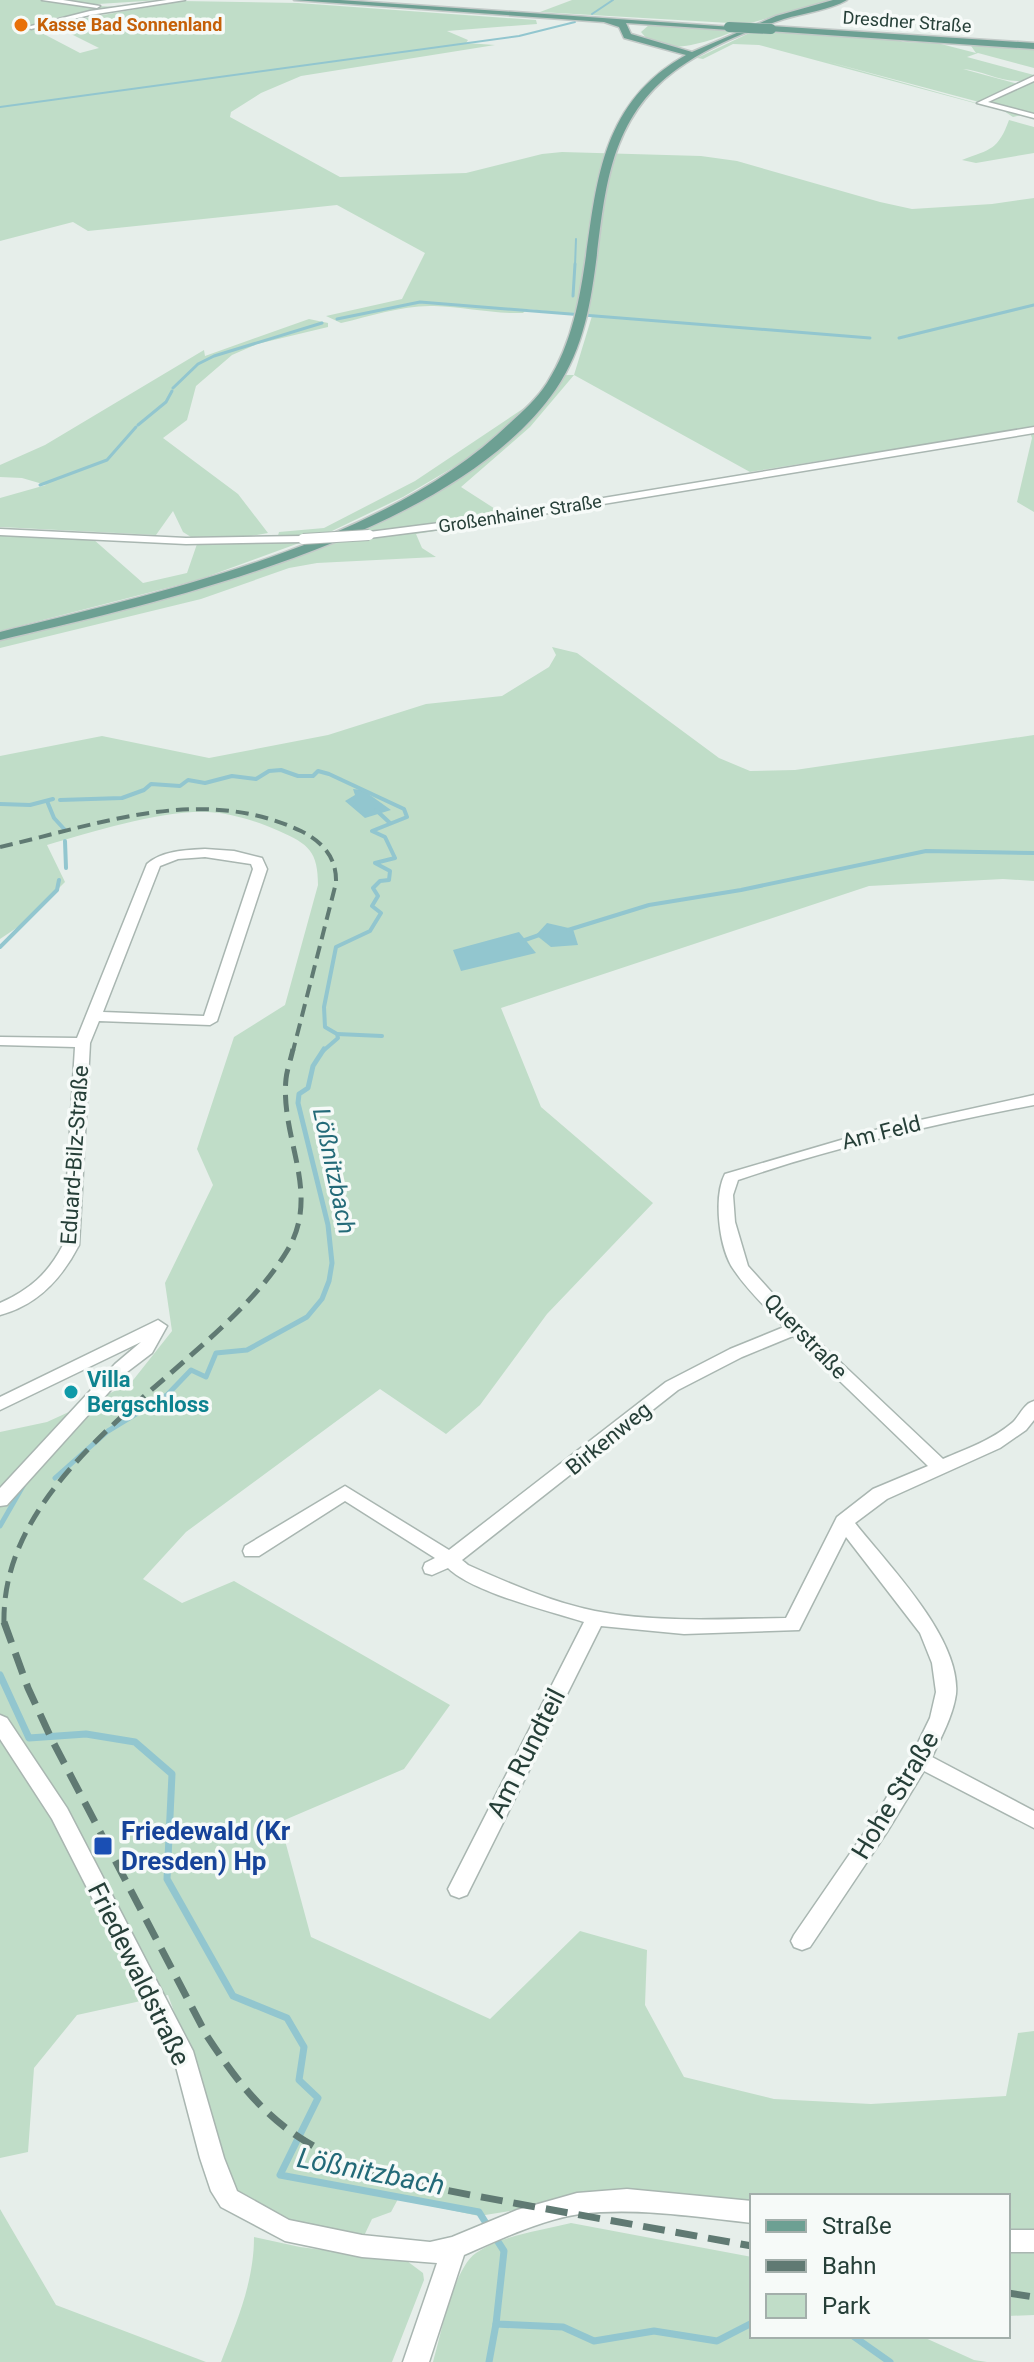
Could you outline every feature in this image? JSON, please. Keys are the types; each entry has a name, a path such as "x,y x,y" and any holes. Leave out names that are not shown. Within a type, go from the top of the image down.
{"main road":[{"path":"298,0 634,23"},
{"path":"0,636 181,590 258,565 357,526 430,489 487,451 540,402 564,367 582,314 611,150 628,111 643,93 715,44 783,17 843,0"},
{"path":"634,23 635,36 698,53"},
{"path":"634,23 627,36 698,53"},
{"name":"Dresdner Straße","path":"634,23 1034,46"},
{"path":"672,47 715,44"}],"street":[{"path":"45,0 131,7"},
{"path":"31,27 182,0"},
{"path":"1034,78 981,103 1034,116"},
{"name":"Großenhainer Straße","path":"0,532 186,541 369,535 494,519 1034,430"},
{"name":"Eduard-Bilz-Straße","path":"0,1310 35,1293 59,1270 71,1245 83,1043 154,864 179,853 247,857 257,861 260,869 210,1021 95,1016"},
{"path":"0,1041 83,1043"},
{"name":"Am Feld","path":"731,1177 805,1151 894,1128 1034,1100"},
{"name":"Querstraße","path":"731,1177 725,1195 727,1222 740,1267 795,1329 941,1468"},
{"path":"0,1404 158,1326 146,1349 121,1368 0,1500"},
{"name":"Birkenweg","path":"441,1563 672,1386 736,1353 795,1329"},
{"path":"252,1551 345,1492 441,1563 510,1592 595,1618 684,1627 792,1625 844,1522 880,1494 994,1444 1020,1426 1034,1407"},
{"name":"Hohe Straße","path":"802,1941 880,1826 920,1760 940,1718 946,1692 942,1663 929,1630 844,1522"},
{"name":"Am Rundteil","path":"459,1889 595,1618"},
{"name":"Friedewaldstraße","path":"0,1723 60,1814 185,2058 212,2158 223,2191 229,2199 285,2230 346,2243 430,2253 454,2248 517,2221 577,2204 627,2200 750,2212"},
{"path":"920,1760 1033,1820"},
{"path":"1010,2241 1034,2241"},
{"path":"416,2362 454,2248"}],"green space":[{"path":"0,0 161,0 98,4 121,7 37,21 51,28 38,31 80,53 99,48 55,26 58,23 181,1 298,3 536,20 537,24 447,31 468,40 466,43 495,45 301,76 261,93 231,112 230,117 340,177 466,173 562,152 701,156 737,161 912,209 1034,198 1034,512 1017,502 1032,438 1028,428 750,472 574,375 592,316 527,309 523,313 512,313 422,306 341,323 326,316 402,299 425,253 337,205 88,231 73,222 0,241"},
{"path":"572,0 832,0 747,24 540,12"},
{"path":"649,25 738,30 701,43 674,47 650,41 641,32"},
{"path":"766,25 920,35 926,37 771,31 895,38 903,42 937,43 976,53 969,43 1034,50 1034,68 978,53 967,57 1034,75 1019,81 963,69 1018,84 979,102 825,61 987,106 986,103 1034,80 1034,116 1020,112 1021,115 1013,117 1004,111 759,45 733,44 703,59 697,58"},
{"path":"1009,120 1034,127 1034,153 976,163 962,160 997,143"},
{"path":"309,319 328,323 328,327 257,344 232,355 196,386 187,420 163,438 238,494 268,533 191,537 183,532 173,511 156,535 0,527 0,498 46,485 22,478 0,477 0,465 45,445 204,350 205,356"},
{"path":"565,375 574,375 530,427 461,487 503,514 498,521 416,534 422,548 436,557 317,563 289,568 201,599 0,648 0,638 144,603 354,531 503,444 535,414"},
{"path":"533,402 471,457 403,497 332,531 198,580 0,631 0,534 93,539 143,583 187,573 197,544 276,543 279,532 324,528 415,481"},
{"path":"552,647 577,653 719,758 750,771 795,770 1034,735 1034,881 1003,879 869,886 501,1008 541,1107 653,1203 547,1314 480,1405 446,1434 380,1389 186,1532 143,1579 182,1603 234,1581 450,1705 404,1769 280,1822 311,1937 490,2019 580,1931 647,1950 645,2005 684,2077 774,2099 871,2104 1006,2096 1018,2033 1034,2031 1034,2315 1010,2316 1010,2194 750,2194 750,2205 552,2204 479,2216 398,2199 391,2212 372,2219 362,2240 321,2233 241,2201 225,2176 215,2124 168,1995 77,2015 34,2068 28,2152 0,2158 0,1432 47,1422 130,1384 172,1331 165,1283 213,1185 197,1149 234,1037 285,1005 318,885 316,864 310,850 289,836 254,821 226,814 170,814 47,845 65,882 24,923 0,939 0,756 102,736 209,758 328,735 426,704 502,696 549,667 556,655"},
{"path":"0,2209 56,2305 206,2362 0,2362"},
{"path":"571,2223 750,2257 750,2338 925,2338 974,2360 987,2362 433,2362 454,2287 468,2261 486,2247 522,2234"},
{"path":"254,2237 300,2247 407,2261 423,2273 424,2280 392,2362 221,2362 248,2286"}],"water":[{"path":"353,789 363,790 391,810 365,818 345,801 355,795"},
{"path":"547,923 573,929 578,945 551,947 536,935"},
{"path":"519,932 536,953 461,971 453,950"}],"waterway":[{"path":"592,14 613,0"},
{"path":"0,107 519,36 575,22"},
{"path":"575,266 576,239"},
{"path":"573,296 575,264"},
{"path":"337,319 420,302 870,338"},
{"path":"899,338 1034,305"},
{"path":"173,388 198,364 214,356 322,323"},
{"path":"138,425 166,402 172,391"},
{"path":"40,485 107,460 136,427"},
{"name":"Lößnitzbach","path":"60,800 122,798 151,784 180,786 188,780 205,783 232,776 256,779 269,771 281,770 298,776 313,776 318,771 329,774 404,809 407,817 372,831 385,837 395,858 375,863 390,871 389,880 380,881 373,888 378,896 372,906 381,913 370,931 336,947 324,1007 325,1027 337,1034"},
{"name":"Lößnitzbach","path":"0,804 30,805 53,799"},
{"path":"47,801 54,818 65,830"},
{"path":"376,810 390,823"},
{"path":"65,841 66,868"},
{"path":"568,930 649,905 741,890 926,851 1034,853"},
{"path":"0,947 57,890 59,880"},
{"path":"522,941 542,934"},
{"name":"Lößnitzbach","path":"323,1051 338,1038 337,1034"},
{"path":"337,1034 382,1036"},
{"name":"Lößnitzbach","path":"55,1478 108,1431 167,1395 191,1370 206,1377 216,1353 247,1350 307,1317 322,1299 332,1263 328,1225 298,1103 299,1094 308,1088 313,1066 324,1049"},
{"name":"Lößnitzbach","path":"0,1526 23,1486"},
{"name":"Lößnitzbach","path":"0,1675 29,1738 86,1734 135,1742 172,1774 167,1879 233,1996 287,2018 304,2047 299,2080 318,2098 280,2175 479,2212 489,2228"},
{"name":"Lößnitzbach","path":"495,2237 504,2251 496,2324"},
{"path":"489,2362 496,2324"},
{"name":"Lößnitzbach","path":"496,2324 563,2327 594,2341 654,2331 717,2341 750,2324"},
{"name":"Lößnitzbach","path":"856,2338 890,2362"}],"railway":[{"path":"0,847 113,819 188,809 226,810 263,817 316,840 331,858 336,883 293,1051"},
{"path":"4,1623 12,1566 37,1513 73,1465 118,1420 213,1336 255,1294 287,1251 297,1229 301,1208 286,1101 287,1075 293,1049"},
{"path":"4,1623 28,1688 52,1740 207,2036 239,2080 275,2119 305,2141 330,2154 409,2182 750,2246"},
{"path":"1010,2293 1034,2297"}],"place":[{"name":"Kasse Bad Sonnenland","path":"21,25"},
{"name":"Villa Bergschloss","path":"71,1392"},
{"name":"Friedewald (Kr Dresden) Hp","path":"103,1846"}]}
